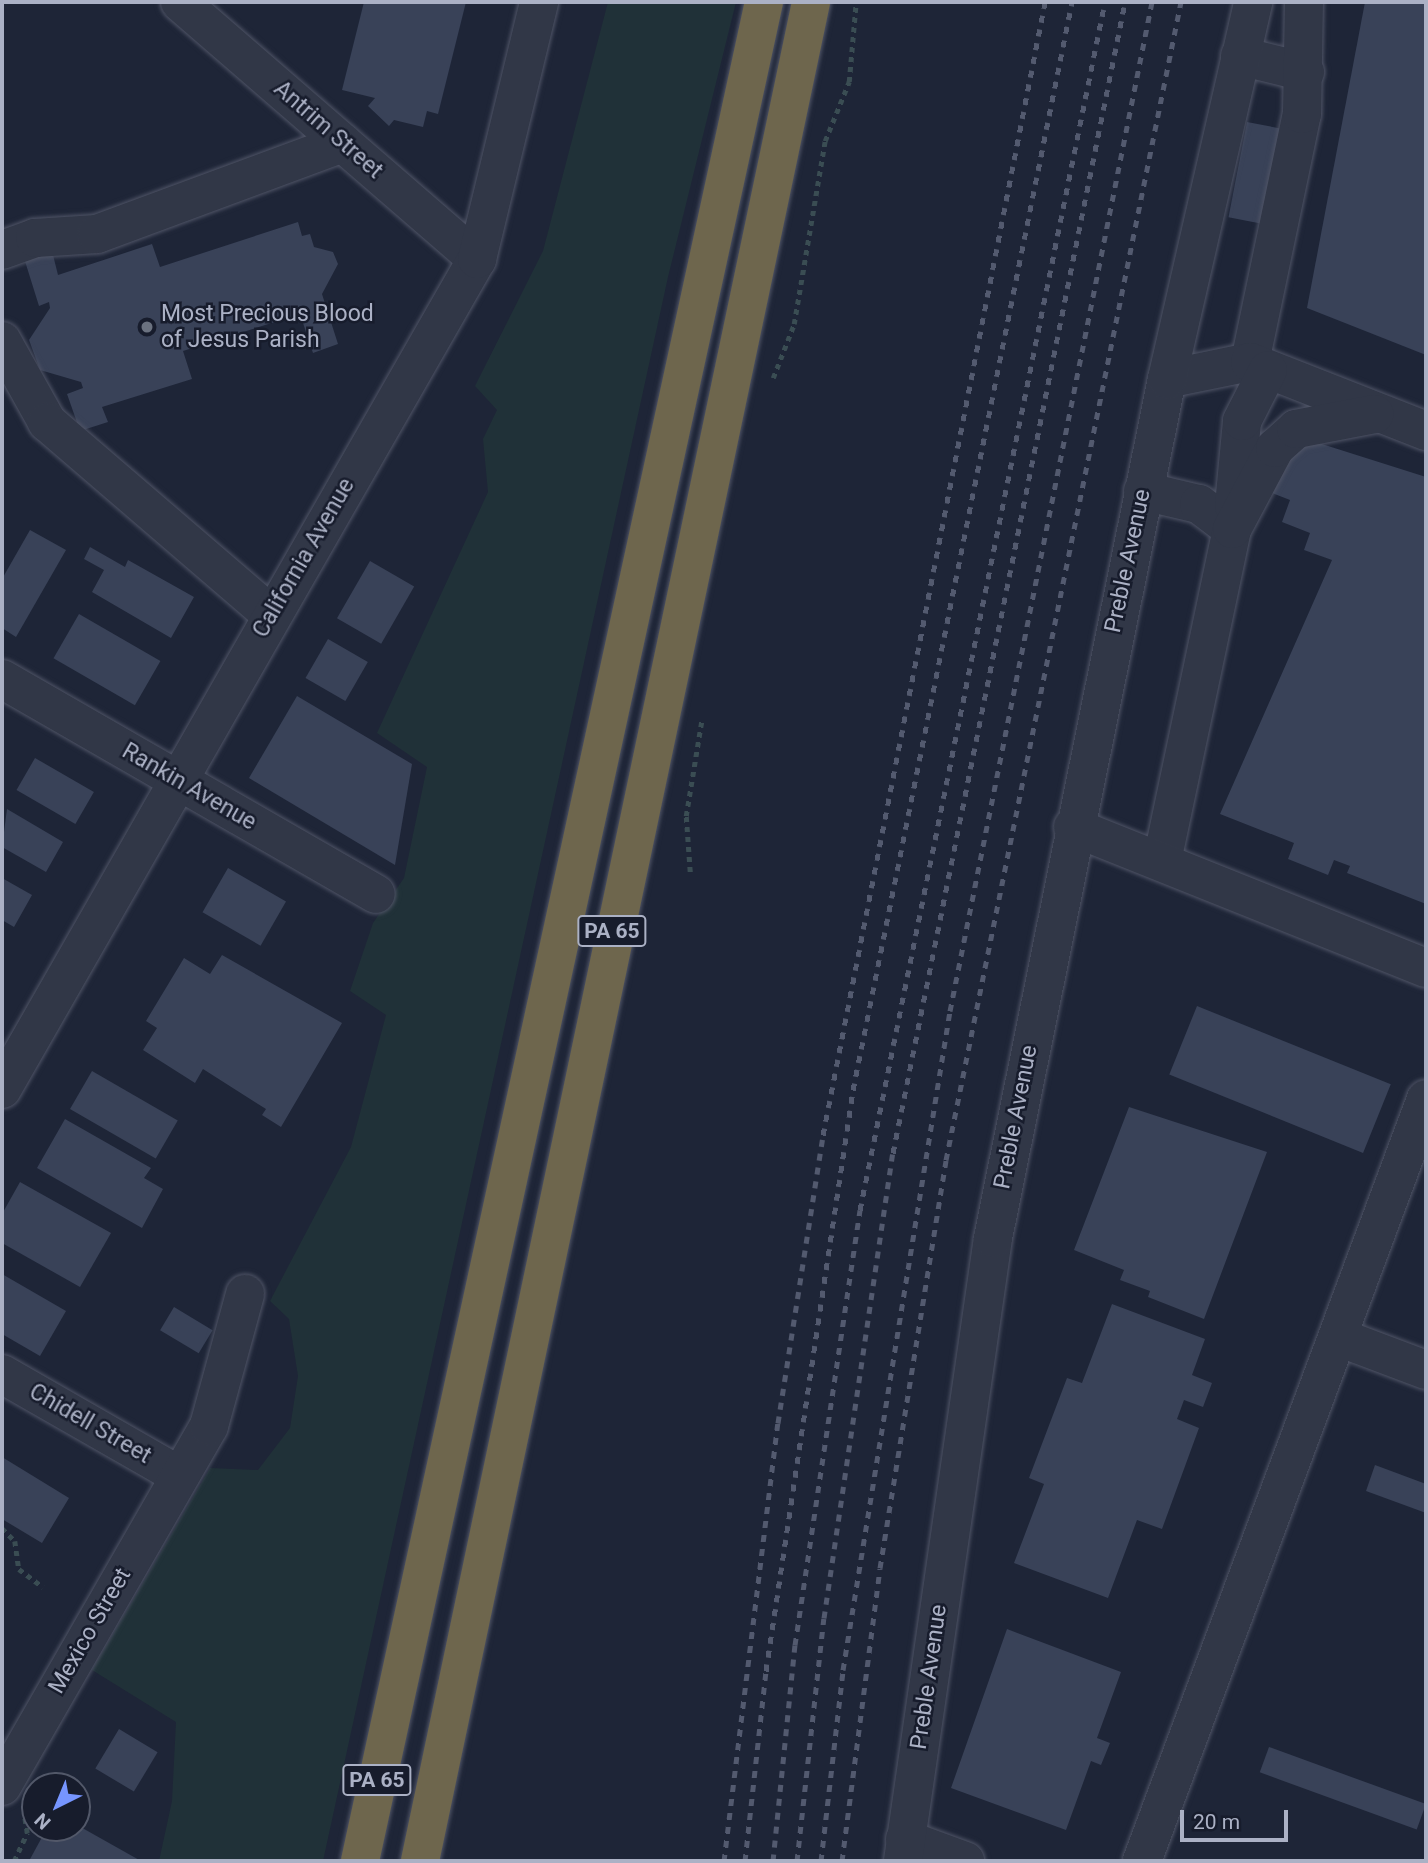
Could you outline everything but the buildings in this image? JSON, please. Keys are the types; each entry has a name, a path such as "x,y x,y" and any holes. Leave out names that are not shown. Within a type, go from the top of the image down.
{"highway":[{"name":"PA 65","path":"359,1861 764,2"},
{"name":"PA 65","path":"420,1861 811,2"}],"street":[{"name":"Antrim Street","path":"180,2 477,259"},
{"name":"California Avenue","path":"2,1089 176,779 477,259 539,2"},
{"name":"Preble Avenue","path":"904,1850 993,1238 1073,827 1143,491 1253,2"},
{"path":"1162,862 1232,529 1242,421 1259,366 1305,72 1304,2"},
{"path":"1240,55 1305,72"},
{"path":"2,250 35,238 97,234 343,143"},
{"path":"2,341 47,422 271,615"},
{"path":"1167,379 1259,366 1426,431"},
{"path":"1232,529 1275,448 1296,429 1380,413"},
{"path":"1143,491 1199,504 1232,529"},
{"name":"Rankin Avenue","path":"2,680 376,894"},
{"path":"1073,827 1426,968"},
{"path":"1142,1861 1426,1099"},
{"name":"Mexico Street","path":"12,1797 178,1475 209,1426 245,1294"},
{"path":"1338,1337 1426,1370"},
{"name":"Chidell Street","path":"2,1374 178,1475"},
{"path":"904,1850 965,1861"}],"path":[{"path":"767,393 794,324 825,141 849,82 856,2"},
{"path":"690,872 686,816 704,709"},
{"path":"2,1528 15,1541 19,1569 43,1587"},
{"path":"12,1797 27,1833 14,1861"}],"shaded area":[{"path":"608,2 736,2 668,277 323,1861 159,1861 172,1801 176,1722 92,1670 210,1468 258,1470 290,1428 298,1376 289,1319 270,1301 351,1147 386,1015 350,991 373,923 404,878 427,767 377,733 488,492 483,439 497,410 475,386 543,251"}],"railway":[{"path":"724,1861 778,1423 823,1135 1045,2"},
{"path":"745,1861 766,1671 853,1090 1072,2"},
{"path":"773,1861 795,1645 860,1210 1105,2"},
{"path":"797,1861 824,1618 893,1153 1125,2"},
{"path":"821,1861 843,1670 950,1011 1152,2"},
{"path":"842,1861 880,1568 946,1160 1181,2"}],"place":[{"name":"Most Precious Blood of Jesus Parish","path":"147,327"}]}
